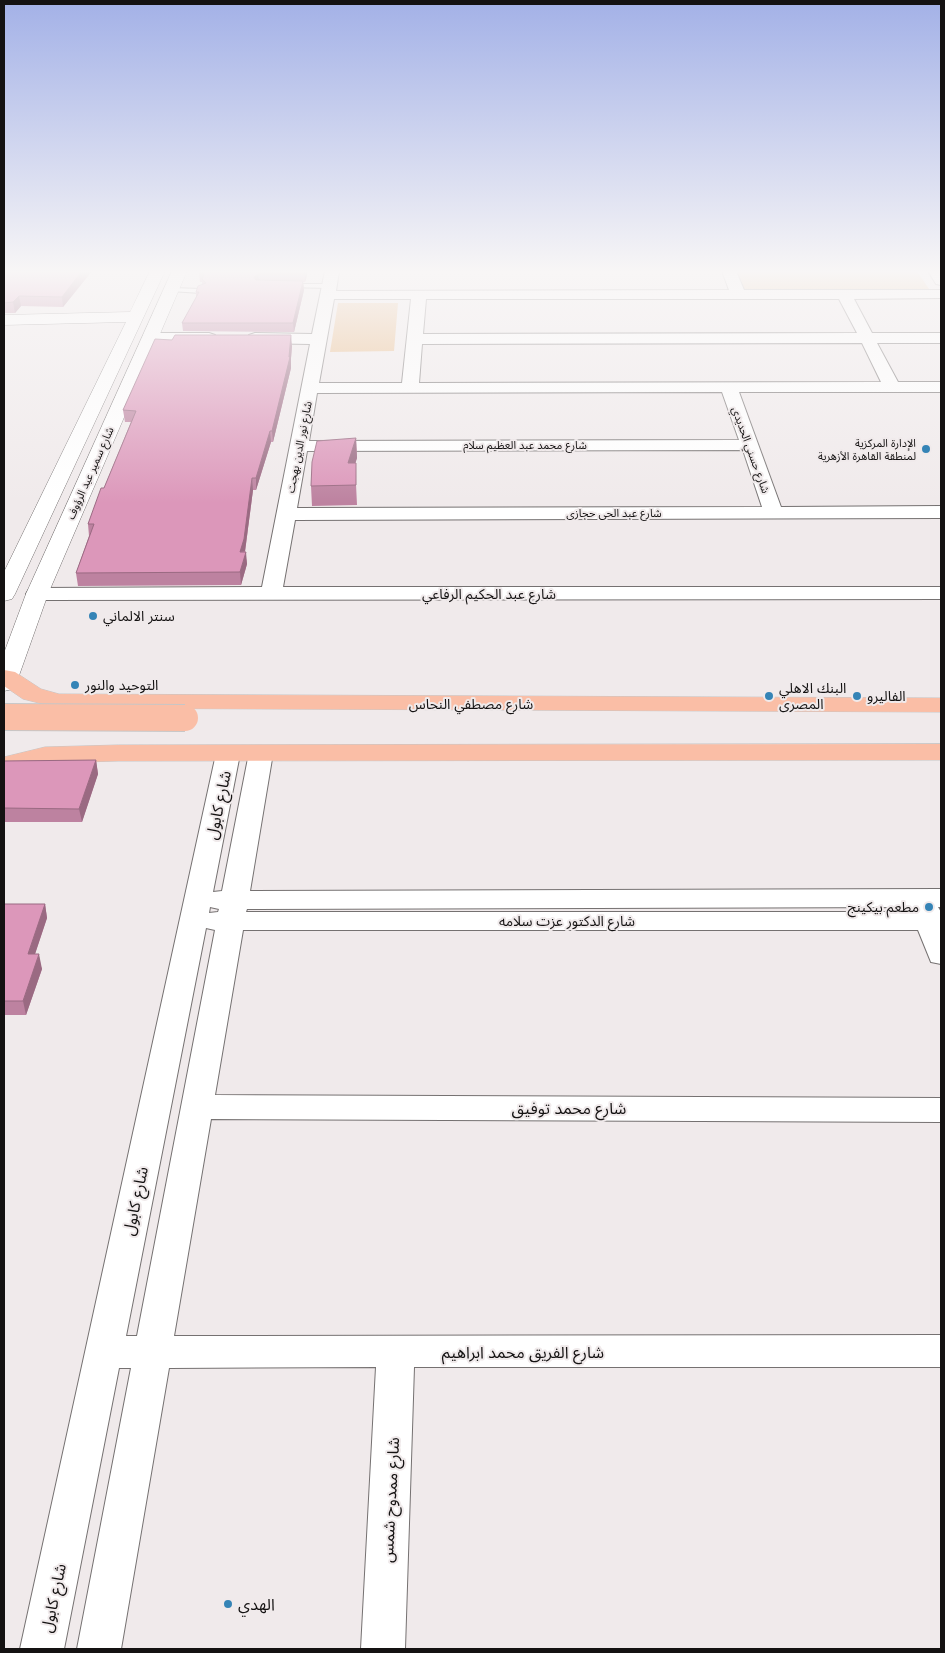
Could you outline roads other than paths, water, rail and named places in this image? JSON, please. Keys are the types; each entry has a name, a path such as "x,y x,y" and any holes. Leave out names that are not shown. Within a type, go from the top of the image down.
{"main road":[{"name":"شارع مصطفي النحاس","path":"5,680 21,689 45,698 132,702 941,705"},
{"path":"118,753 108,749 101,743 98,729 101,722 108,715 132,702"},
{"path":"4,718 621,721 691,715 726,705"},
{"path":"4,734 652,739 725,745 755,753"},
{"path":"4,765 44,755 118,753 941,752"}],"street":[{"name":"شارع سمير عبد الرؤوف","path":"4,594 114,348"},
{"name":"شارع سمير عبد الرؤوف","path":"5,680 37,594 146,348"},
{"name":"شارع نور الدين بهجت","path":"271,594 317,348"},
{"path":"410,387 414,348"},
{"path":"874,348 892,387"},
{"name":"شارع حسني الحديدي","path":"729,387 774,513"},
{"path":"310,388 941,387"},
{"name":"شارع محمد عبد العظيم سلام","path":"300,446 750,445"},
{"name":"شارع عبد الحى حجازى","path":"286,514 941,512"},
{"name":"شارع عبد الحكيم الرفاعي","path":"37,594 941,593"},
{"path":"100,1649 233,910 245,754"},
{"name":"شارع كابول","path":"42,1649 196,910 245,754"},
{"path":"933,909 941,955"},
{"name":"شارع الدكتور عزت سلامه","path":"196,910 933,909"},
{"name":"شارع محمد توفيق","path":"197,1106 941,1110"},
{"name":"شارع الفريق محمد ابراهيم","path":"104,1352 941,1352"},
{"name":"شارع ممدوح شمس","path":"383,1649 396,1352"}],"place":[{"name":"الإدارة المركزية لمنطقة القاهرة الأزهرية","path":"926,449"},
{"name":"سنتر الالماني","path":"93,616"},
{"name":"التوحيد والنور","path":"75,685"},
{"name":"البنك الاهلي المصرى","path":"769,696"},
{"name":"الفاليرو","path":"857,696"},
{"name":"مطعم بيكينج","path":"929,907"},
{"name":"الهدي","path":"228,1604"}]}
